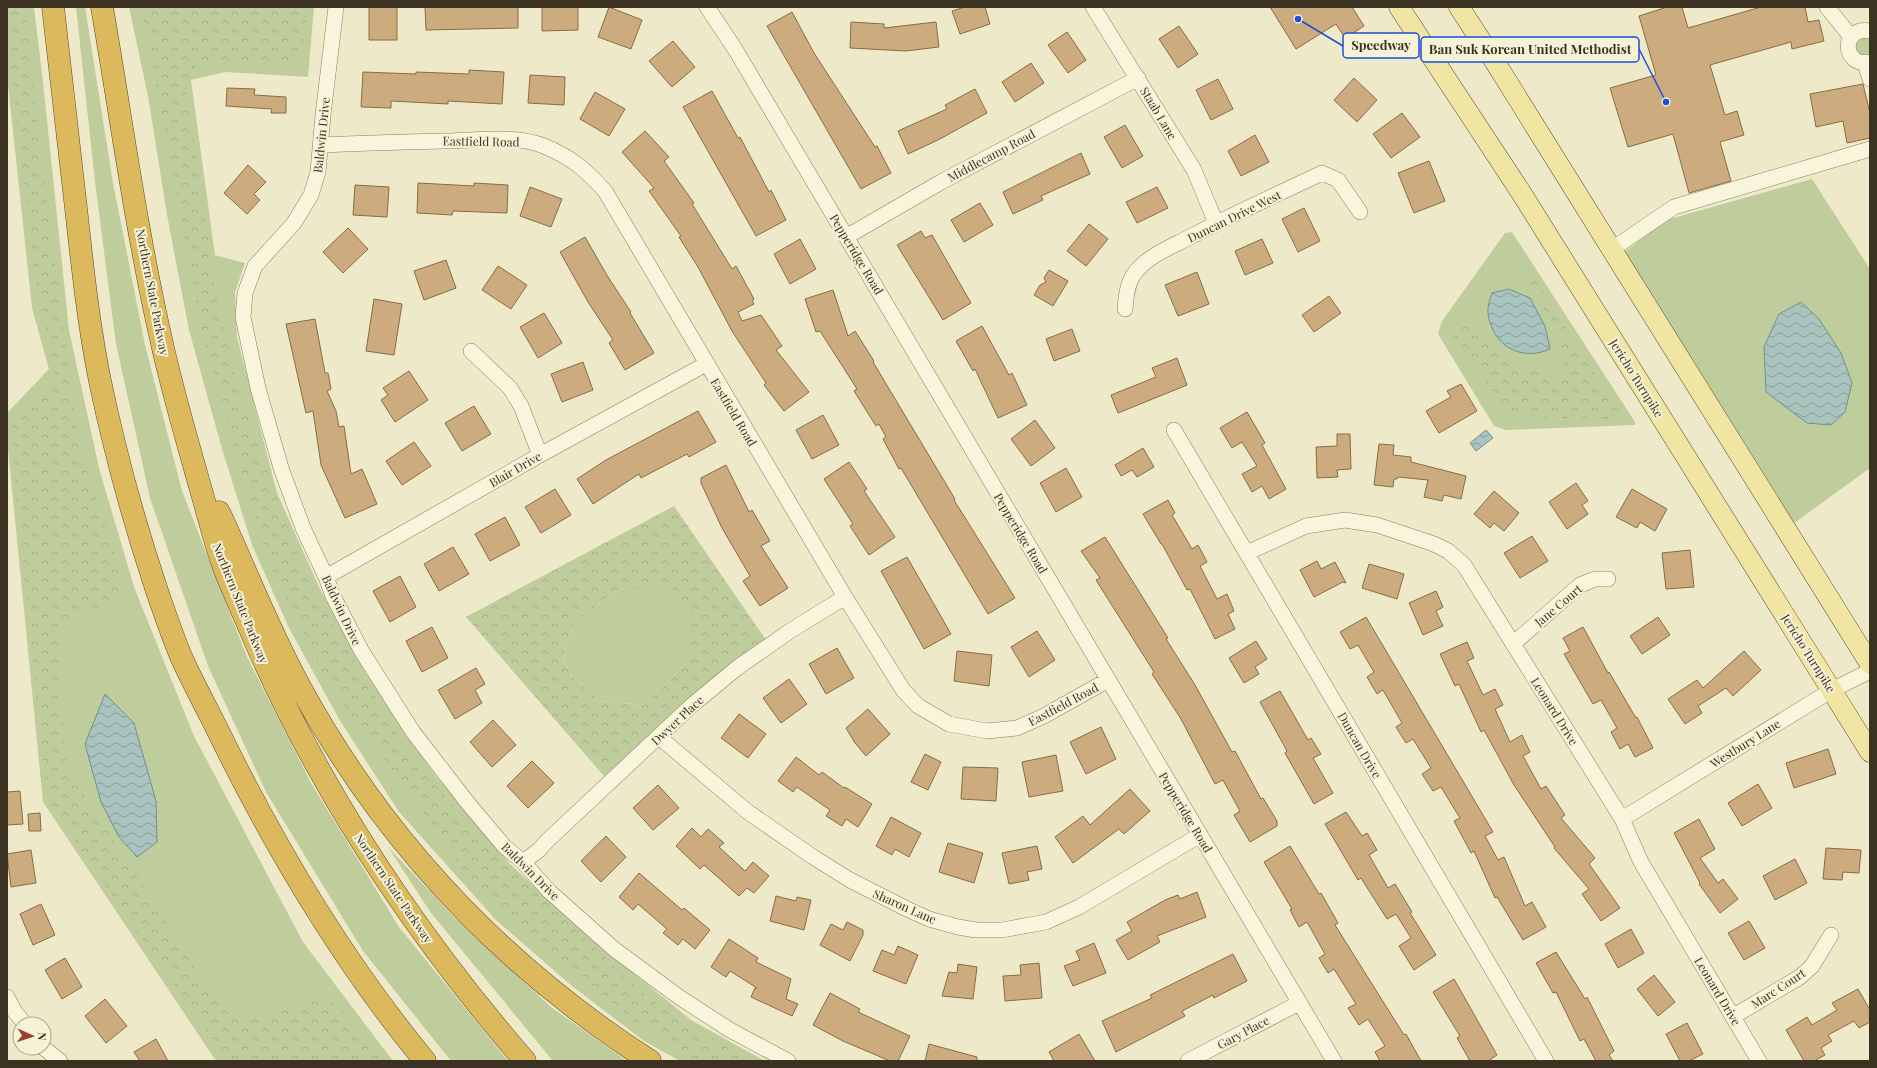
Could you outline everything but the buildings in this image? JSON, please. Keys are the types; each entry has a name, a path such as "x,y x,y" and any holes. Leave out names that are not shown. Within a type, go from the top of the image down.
{"highway":[{"path":"53,7 83,265 100,380 123,480 141,544 183,660 208,742 259,840 296,904 336,965 407,1061"},
{"name":"Northern State Parkway","path":"102,7 149,282 161,338 190,451 223,563 268,668 307,747 358,836 414,921 485,1014 525,1061"},
{"path":"190,451 241,559 280,650 299,686 327,736 359,784 385,819 455,903 518,963 585,1017 650,1061"},
{"path":"183,660 246,789 305,893 369,990 425,1061"}],"main road":[{"name":"Jericho Turnpike","path":"1399,7 1522,194 1870,752"},
{"path":"1459,7 1495,62 1870,664"}],"street":[{"name":"Baldwin Drive","path":"336,7 323,115 322,145 318,172 311,195 294,223 255,266 245,293 243,317 258,388 281,468 303,528 326,576 333,596 361,650 413,732 467,802 504,846 523,862 550,892 632,962 679,997 730,1030 788,1061"},
{"name":"Pepperidge Road","path":"707,7 735,49 1334,1061"},
{"name":"Staab Lane","path":"1093,7 1194,170 1216,224"},
{"path":"1827,7 1851,37"},
{"path":"1870,31 1860,30 1851,37 1849,41 1849,52 1855,60 1868,63 1870,79"},
{"name":"Middlecamp Road","path":"846,237 941,182 1138,78"},
{"name":"Eastfield Road","path":"322,145 494,139 529,142 543,146 563,155 586,169 605,191 845,597 903,690 918,706 949,724 987,731 1017,728 1044,716 1108,680"},
{"path":"1611,250 1674,207 1870,149"},
{"name":"Duncan Drive West","path":"1125,309 1126,296 1133,276 1140,267 1157,254 1322,173 1338,180 1360,212"},
{"path":"471,351 510,388 521,406 540,455"},
{"name":"Blair Drive","path":"326,576 540,455 706,364"},
{"name":"Duncan Drive","path":"1174,430 1546,1061"},
{"name":"Leonard Drive","path":"1247,553 1306,526 1345,520 1377,525 1434,544 1448,551 1464,565 1622,819 1641,862 1734,1016 1759,1061"},
{"name":"Jane Court","path":"1513,644 1580,585 1595,579 1608,579"},
{"name":"Dwyer Place","path":"523,862 540,850 552,835 691,706 737,668 790,631 845,597"},
{"name":"Westbury Lane","path":"1622,819 1832,690 1870,671"},
{"name":"Sharon Lane","path":"659,737 748,812 813,858 850,880 907,909 930,919 958,927 976,930 1002,930 1046,922 1080,907 1200,835"},
{"name":"Marc Court","path":"1734,1016 1800,977 1812,966 1831,935"},
{"path":"7,997 18,1016"},
{"name":"Gary Place","path":"1188,1061 1299,1003"},
{"path":"52,1054 60,1061"}],"green space":[{"path":"7,7 34,7 69,330 99,468 134,587 194,736 303,942 393,1061 216,1061 43,802 7,439 7,413 49,369 32,308 7,76"},
{"path":"7,7 25,7 42,165 80,451 119,564 124,590 102,608 65,619 59,656 66,766 221,1008 243,1022 319,1000 337,1004 383,1061 228,1061 108,890 49,801 45,783 16,500 12,420 27,402 53,379 54,365 34,270 7,31"},
{"path":"76,7 85,7 113,183 145,345 182,491 247,657 311,783 399,927 508,1061 451,1061 363,951 266,792 208,666 150,498 116,344 95,182"},
{"path":"129,7 314,7 308,77 225,72 191,80 215,255 245,263 235,292 237,337 277,493 320,589 365,672 435,775 510,864 593,940 691,1020 765,1061 680,1061 644,1041 572,986 496,920 399,812 339,719 289,628 252,545 222,449 189,330 167,215 148,96"},
{"path":"141,7 308,7 302,53 288,62 215,61 196,65 185,85 217,299 240,396 305,575 412,759 520,878 650,999 752,1061 695,1061 634,1021 473,884 406,788 328,684 268,562 200,324"},
{"path":"1862,38 1870,39 1869,55 1857,53 1855,47 1857,41"},
{"path":"1812,179 1870,269 1870,468 1786,529 1617,258 1666,220"},
{"path":"1512,232 1635,422 1635,425 1505,430 1494,426 1438,334 1442,321 1505,233"},
{"path":"1531,273 1619,412 1613,419 1522,417 1507,411 1451,333 1460,322 1477,326 1501,359 1531,367 1539,374 1558,383 1566,372 1559,337 1532,290"},
{"path":"674,506 766,640 654,732 604,776 466,617","holes":["671,586 689,615 689,660 644,705 601,701 571,675 563,657 574,624 616,590"]},
{"path":"671,585 689,615 689,660 644,705 601,701 571,675 563,657 574,624 616,590"},
{"path":"388,847 455,918 551,1007 627,1061 553,1061 431,913"}],"water":[{"path":"1509,289 1530,298 1545,326 1550,349 1539,353 1529,354 1519,352 1502,343 1496,335 1488,314 1492,293"},
{"path":"1801,302 1819,319 1841,353 1852,383 1845,412 1831,425 1807,423 1766,392 1764,347 1779,314"},
{"path":"1486,430 1493,438 1476,451 1470,443"},
{"path":"105,694 134,723 156,801 157,842 137,857 119,837 101,802 85,744"}],"place":[{"name":"Speedway","path":"1298,19"},
{"name":"Ban Suk Korean United Methodist","path":"1666,102"}]}
